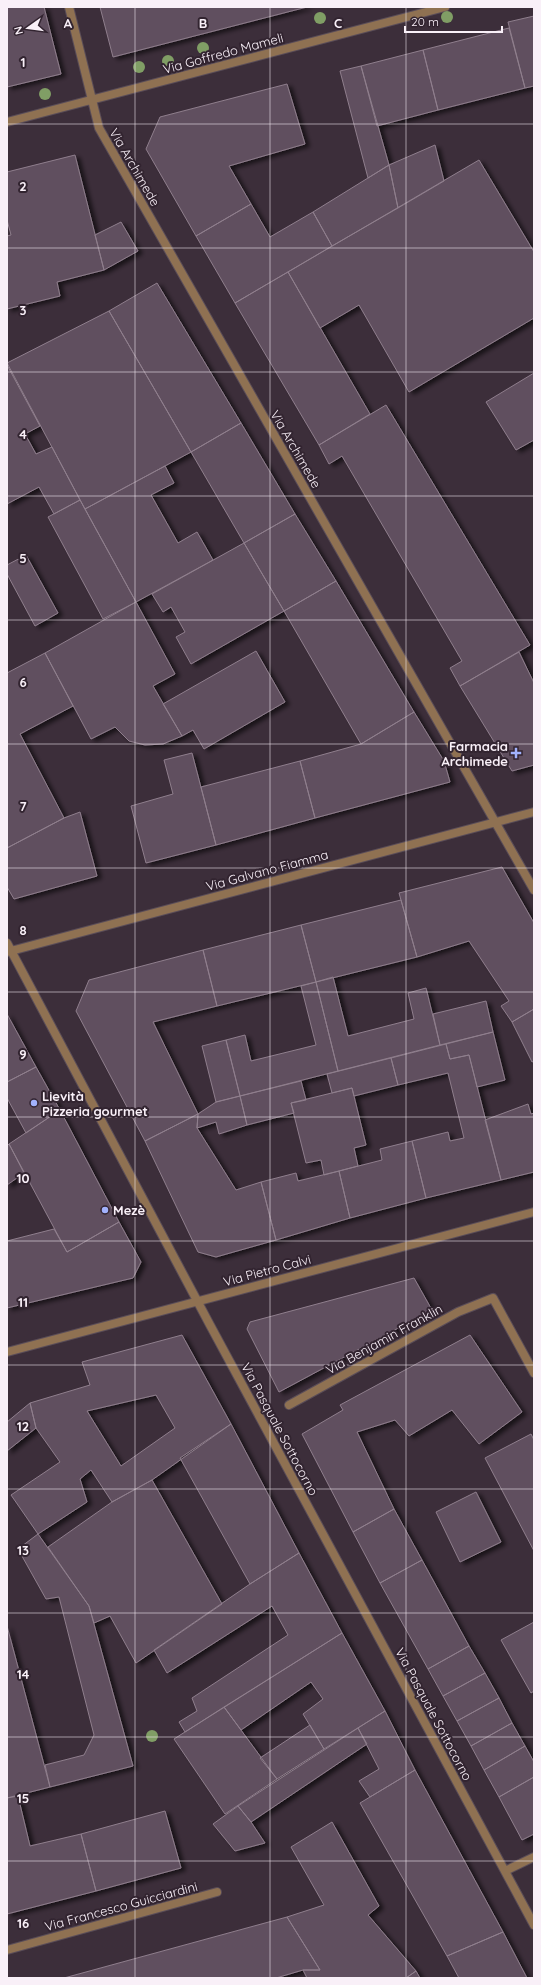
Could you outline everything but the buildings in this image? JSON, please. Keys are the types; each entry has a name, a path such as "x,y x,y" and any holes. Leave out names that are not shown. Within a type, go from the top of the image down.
{"street":[{"name":"Via Archimede","path":"69,7 92,100 100,128 104,136 467,770 495,823 534,890"},
{"name":"Via Goffredo Mameli","path":"7,122 445,7"},
{"name":"Via Galvano Fiamma","path":"9,952 534,812"},
{"name":"Via Pasquale Sottocorno","path":"7,943 9,952 534,1925"},
{"name":"Via Pietro Calvi","path":"7,1352 534,1212"},
{"name":"Via Benjamin Franklin","path":"289,1405 458,1312 493,1298 534,1373"},
{"path":"504,1871 534,1857"},
{"name":"Via Francesco Guicciardini","path":"7,1950 217,1892"}],"place":[{"name":"Farmacia Archimede","path":"516,753"},
{"name":"Lievità Pizzeria gourmet","path":"34,1103"},
{"name":"Mezè","path":"105,1210"}]}
